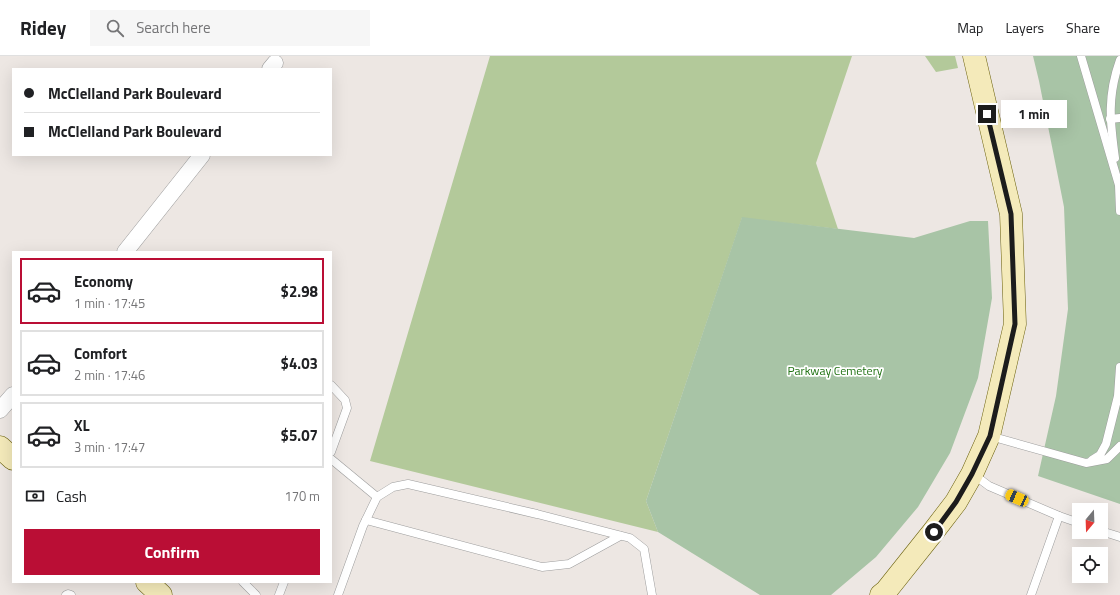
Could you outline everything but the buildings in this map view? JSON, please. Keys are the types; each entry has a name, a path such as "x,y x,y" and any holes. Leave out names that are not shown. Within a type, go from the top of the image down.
{"street":[{"path":"886,594 956,502 972,474 990,436 1015,324 1011,214 974,56"},
{"path":"126,251 201,156"},
{"path":"0,410 12,396"},
{"path":"0,447 12,457"},
{"path":"148,583 160,595"}],"lane":[{"path":"1081,56 1119,185"},
{"path":"1120,60 1112,87 1110,119 1119,185 1120,211"},
{"path":"1110,119 1120,118"},
{"path":"1086,463 1100,455 1106,444 1119,397 1120,367"},
{"path":"332,386 345,400 347,408 332,449"},
{"path":"990,436 1086,463 1107,459 1120,446"},
{"path":"332,460 377,497"},
{"path":"972,474 989,486 1072,521"},
{"path":"338,595 366,520 377,497 393,487 408,484 537,514 630,538 644,549 652,595"},
{"path":"1031,595 1058,516"},
{"path":"366,520 542,567 569,564 620,536"},
{"path":"1108,533 1120,537"},
{"path":"245,583 256,595"},
{"path":"279,595 284,583"},
{"path":"66,595 71,595"}],"green space":[{"path":"490,56 852,56 816,163 838,229 742,218 646,501 658,532 370,461"},
{"path":"925,56 955,56 958,68 936,72"},
{"path":"1033,56 1120,56 1120,504 1038,476 1056,396 1068,309 1064,207"},
{"name":"Parkway Cemetery","path":"742,217 914,238 970,221 988,221 992,298 978,378 950,453 918,507 876,557 831,595 760,595 658,532 646,501"}],"route":[{"path":"934,532 956,502 972,474 990,436 1015,324 1011,214 987,114"}]}
